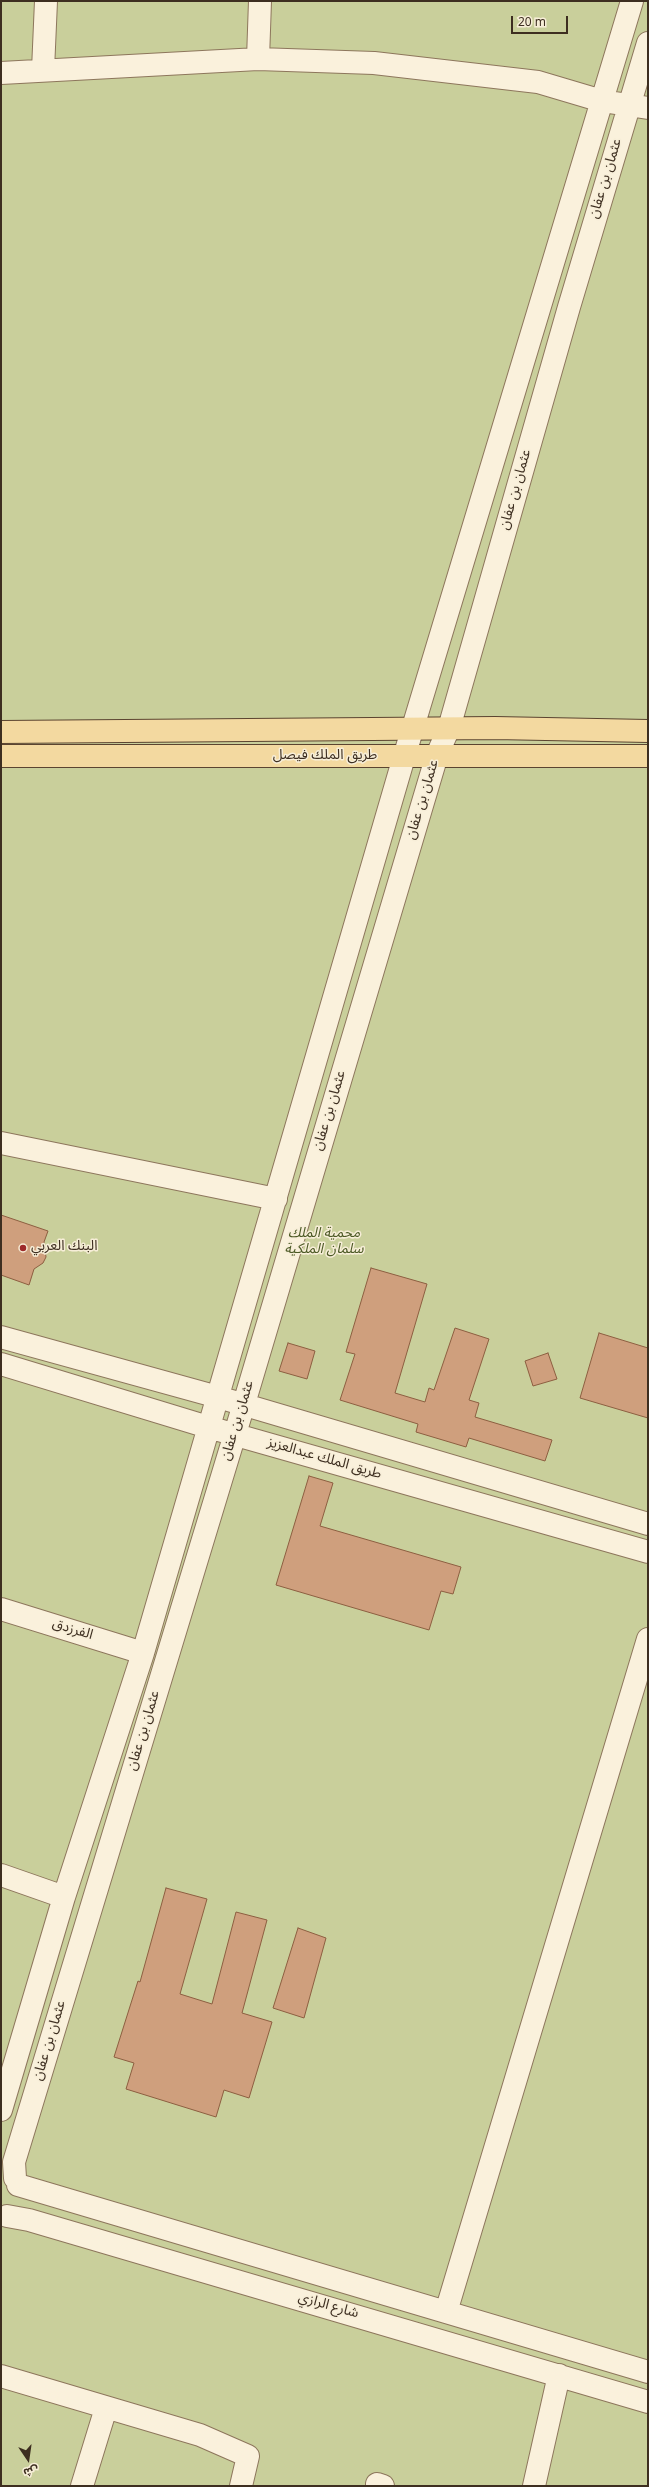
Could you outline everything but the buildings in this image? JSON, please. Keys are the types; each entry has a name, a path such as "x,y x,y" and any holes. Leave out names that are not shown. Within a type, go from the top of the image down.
{"main road":[{"name":"طريق الملك فيصل","path":"1,732 449,728 648,731"},
{"name":"طريق الملك فيصل","path":"1,756 648,756"}],"street":[{"path":"43,70 46,1"},
{"path":"258,59 260,1"},
{"name":"عثمان بن عفان","path":"1,2110 64,1897 143,1653 404,757 414,729 632,1"},
{"name":"عثمان بن عفان","path":"3,2218 15,2208 19,2197 11,2176 14,2162 244,1405 437,755 449,728 639,107 648,43"},
{"path":"1,73 258,59 374,63 530,81 602,101 639,107"},
{"path":"1,1143 276,1199"},
{"path":"1,1337 218,1397 648,1524"},
{"name":"طريق الملك عبدالعزيز","path":"1,1364 208,1427 648,1552"},
{"name":"الفرزدق","path":"1,1609 143,1653"},
{"path":"446,2312 648,1639"},
{"path":"1,1875 64,1897"},
{"name":"شارع الرازي","path":"11,2176 446,2312 648,2372"},
{"name":"شارع الرازي","path":"3,2218 29,2220 648,2402"},
{"path":"1,2376 200,2435 248,2456 241,2486"},
{"path":"534,2486 559,2376"},
{"path":"82,2486 106,2408"}],"green space":[{"name":"محمية الملك سلمان الملكية","path":"1,1 648,1 648,2486 1,2486"}],"place":[{"name":"البنك العربي","path":"23,1248"}]}
